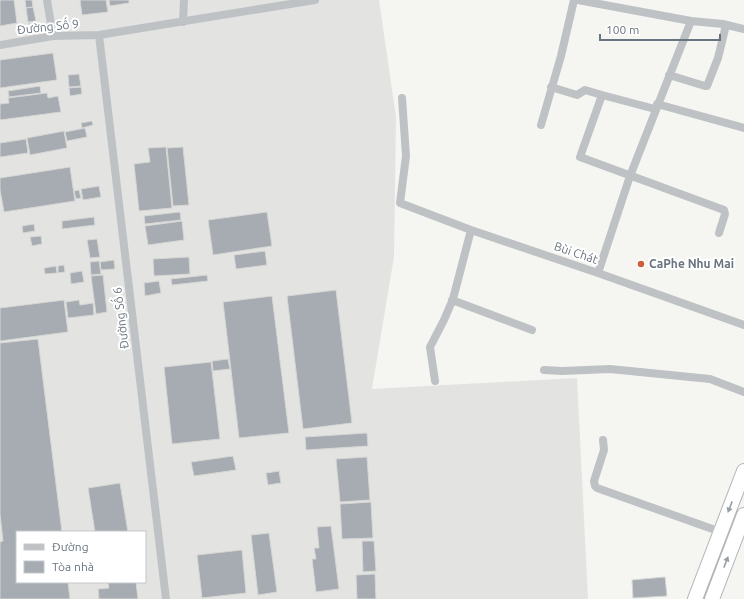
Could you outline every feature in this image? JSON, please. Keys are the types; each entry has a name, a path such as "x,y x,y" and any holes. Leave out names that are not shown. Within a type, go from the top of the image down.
{"highway":[{"path":"695,599 744,471"},
{"path":"712,599 744,515"}],"street":[{"path":"46,0 53,36"},
{"path":"182,22 184,0"},
{"name":"Đường Số 9","path":"0,45 53,36 99,35 315,0"},
{"path":"541,125 561,56 574,0"},
{"path":"578,0 691,21 726,25 744,29"},
{"path":"598,273 630,176 656,106 691,21"},
{"path":"669,75 707,86 718,58 726,25"},
{"name":"Đường Số 6","path":"99,35 166,599"},
{"path":"551,87 577,95 585,90 744,128"},
{"path":"602,95 580,157 724,210 725,214 719,233"},
{"name":"Bùi Chát","path":"402,98 406,156 400,204 470,230 598,273 744,325"},
{"path":"435,381 430,347 452,300 470,230"},
{"path":"452,300 532,330"},
{"path":"544,370 562,371 610,369 710,379 744,392"},
{"path":"603,440 604,450 594,481 597,488 721,532"}],"shaded area":[{"path":"0,0 379,0 396,117 394,257 372,389 577,378 588,599 0,599"}],"building":[{"path":"0,0 14,0 17,23 0,26"},
{"path":"25,0 32,0 33,7 26,8"},
{"path":"80,0 106,0 108,12 82,15"},
{"path":"109,0 129,0 129,3 110,6"},
{"path":"33,7 36,21 28,22 26,8"},
{"path":"29,23 35,23 36,30 30,30"},
{"path":"53,53 57,80 0,88 0,60"},
{"path":"79,74 81,86 69,87 68,75"},
{"path":"40,86 41,93 9,97 8,91"},
{"path":"81,87 82,94 70,96 69,88"},
{"path":"47,93 48,98 58,96 61,112 0,120 0,104 9,103 8,98"},
{"path":"92,121 93,125 82,128 81,123"},
{"path":"85,128 87,137 67,141 65,132"},
{"path":"64,131 67,148 30,155 27,138"},
{"path":"26,139 28,153 0,157 0,143"},
{"path":"166,147 172,208 139,211 134,164 150,162 148,148"},
{"path":"183,147 189,205 173,206 167,148"},
{"path":"70,167 75,201 4,212 0,190 0,178"},
{"path":"99,186 101,197 83,200 81,189"},
{"path":"79,190 81,198 76,199 74,191"},
{"path":"180,212 181,220 145,224 144,216"},
{"path":"267,212 272,246 213,255 208,220"},
{"path":"94,217 95,225 62,229 62,221"},
{"path":"182,221 184,240 148,245 145,226"},
{"path":"34,224 35,231 23,233 22,226"},
{"path":"41,236 42,244 32,246 30,237"},
{"path":"97,239 100,257 90,258 87,240"},
{"path":"265,251 267,265 236,269 234,255"},
{"path":"189,257 190,274 154,276 153,259"},
{"path":"114,260 115,269 101,270 100,262"},
{"path":"99,261 101,274 91,275 90,262"},
{"path":"64,265 65,272 58,273 58,266"},
{"path":"56,266 57,273 45,274 44,268"},
{"path":"82,271 84,282 71,284 70,273"},
{"path":"103,275 107,312 96,314 91,276"},
{"path":"207,275 208,281 172,285 171,279"},
{"path":"159,281 161,293 145,296 144,283"},
{"path":"336,290 352,423 303,429 287,296"},
{"path":"272,296 289,433 239,438 223,302"},
{"path":"64,300 68,332 0,341 0,308"},
{"path":"79,300 80,305 93,303 94,315 68,318 66,302"},
{"path":"38,339 62,531 16,531 16,583 68,583 70,599 0,599 0,542 3,541 0,514 0,343"},
{"path":"228,359 230,369 213,371 212,361"},
{"path":"211,362 220,439 172,444 164,367"},
{"path":"367,433 368,446 306,450 305,437"},
{"path":"233,456 236,470 194,476 191,462"},
{"path":"367,457 370,500 340,502 336,459"},
{"path":"279,471 281,483 268,485 266,473"},
{"path":"120,483 128,531 95,531 88,488"},
{"path":"371,502 373,538 342,539 340,504"},
{"path":"331,526 339,589 316,592 312,559 316,559 314,548 319,548 317,527"},
{"path":"269,533 277,592 258,595 251,535"},
{"path":"362,541 374,541 376,571 363,572"},
{"path":"242,550 246,593 202,598 197,555"},
{"path":"375,574 376,599 357,599 356,575"},
{"path":"665,577 667,596 633,598 632,580"},
{"path":"108,583 136,583 138,599 99,599 98,589 109,588"}],"place":[{"name":"CaPhe Nhu Mai","path":"641,264"}]}
